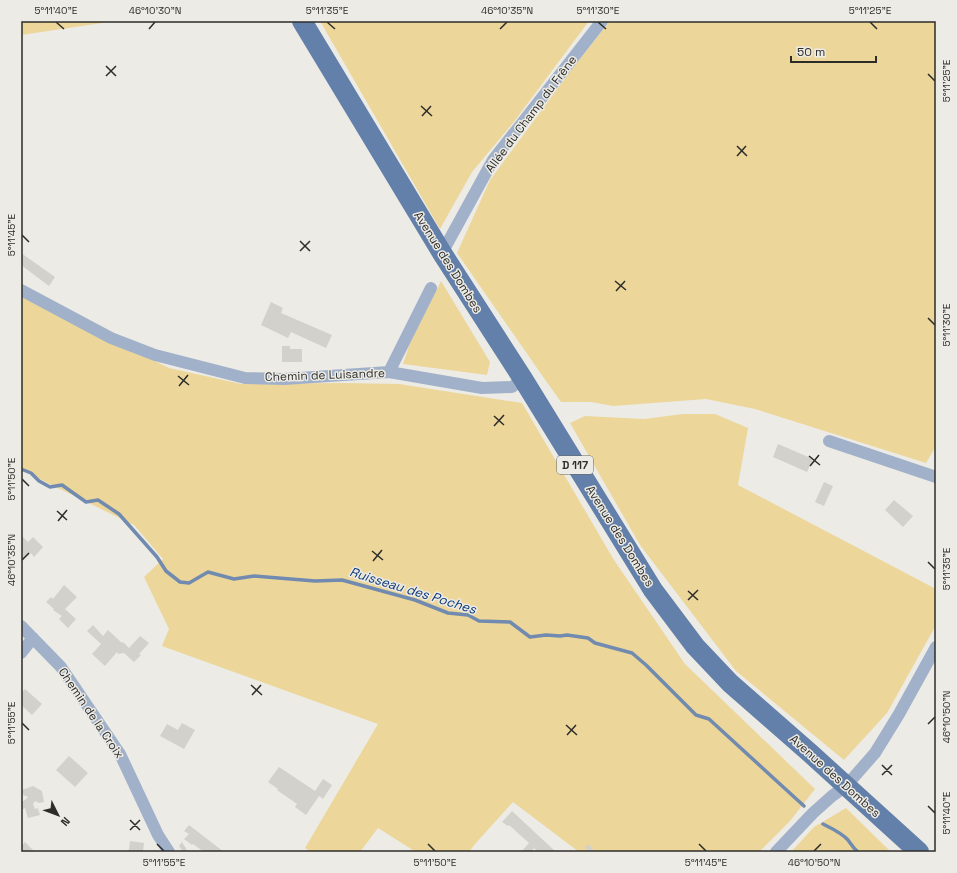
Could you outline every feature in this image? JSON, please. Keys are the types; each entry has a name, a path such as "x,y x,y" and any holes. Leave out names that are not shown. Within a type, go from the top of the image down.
{"main road":[{"name":"Avenue des Dombes","path":"302,21 442,253 523,379 653,590 695,646 730,683 919,852"}],"street":[{"name":"Allée du Champ du Frêne","path":"442,253 493,160 602,21"},
{"path":"389,372 431,288"},
{"name":"Chemin de Luisandre","path":"21,290 111,338 155,354 245,378 284,379 389,372 482,388 512,387 523,379"},
{"path":"829,441 936,477"},
{"name":"Chemin de la Croix","path":"21,626 61,667 120,754 158,834 169,852"},
{"path":"21,653 33,638"},
{"path":"776,852 832,796 846,786 875,753 936,648"}],"shaded area":[{"path":"21,21 116,21 21,35"},
{"path":"320,21 589,21 513,123 472,172 440,229"},
{"path":"610,21 936,21 936,446 926,463 755,409 706,399 613,406 591,402 561,402 457,253 490,180 572,69"},
{"path":"441,281 490,362 487,375 403,364 410,343"},
{"path":"21,291 112,340 169,368 241,384 399,384 522,403 614,560 685,664 815,789 790,821 759,852 579,852 513,802 469,852 416,852 378,828 360,852 311,852 305,848 378,724 162,646 169,629 144,577 163,559 134,525 21,470"},
{"path":"683,414 715,414 748,428 738,485 936,589 936,625 887,713 844,760 736,671 640,545 570,423 585,416 644,419"},
{"path":"846,808 891,852 791,852 814,827"}],"building":[{"path":"21,253 55,277 49,286 21,265"},
{"path":"271,302 283,308 281,313 332,335 326,348 291,332 288,338 261,325"},
{"path":"282,346 290,346 290,349 302,349 302,362 282,362"},
{"path":"778,444 813,459 807,472 773,457"},
{"path":"824,482 833,486 824,506 815,502"},
{"path":"894,500 913,516 903,527 885,510"},
{"path":"21,535 28,542 33,537 43,547 34,557 31,553 22,561 21,560"},
{"path":"64,585 77,597 65,609 76,619 68,628 59,619 62,616 53,610 54,609 46,602 51,597 53,599"},
{"path":"93,625 103,636 108,630 129,648 140,636 149,643 134,662 124,653 118,654 117,652 105,666 92,654 101,644 87,631"},
{"path":"25,689 42,704 32,715 21,705 21,693"},
{"path":"182,723 195,730 184,749 160,736 167,724 178,730"},
{"path":"69,756 88,773 75,787 56,770"},
{"path":"279,767 315,791 323,779 332,785 323,799 319,796 306,815 295,807 297,804 268,782"},
{"path":"33,786 42,791 44,802 39,803 35,801 33,804 35,809 38,808 40,815 28,818 25,808 21,810 21,802 28,797 23,795 22,790"},
{"path":"512,811 556,852 538,852 534,848 531,852 521,852 529,843 509,825 508,826 502,822"},
{"path":"189,825 224,852 204,852 184,839 189,834 184,831"},
{"path":"130,841 144,843 143,852 127,852"},
{"path":"25,842 35,852 21,852 21,843 22,845"},
{"path":"182,842 188,852 183,852 179,846"},
{"path":"588,844 593,849 590,852 585,848"}],"waterway":[{"name":"Ruisseau des Poches","path":"21,469 31,473 39,481 50,487 62,485 86,502 98,500 119,514 157,557 166,571 180,582 189,583 208,572 234,579 254,576 315,581 342,580 415,600 448,613 468,615 479,621 510,622 530,637 567,635 588,638 595,643 632,653 696,715 709,719 804,806"},
{"name":"Ruisseau des Poches","path":"823,824 843,835 858,852"}]}
